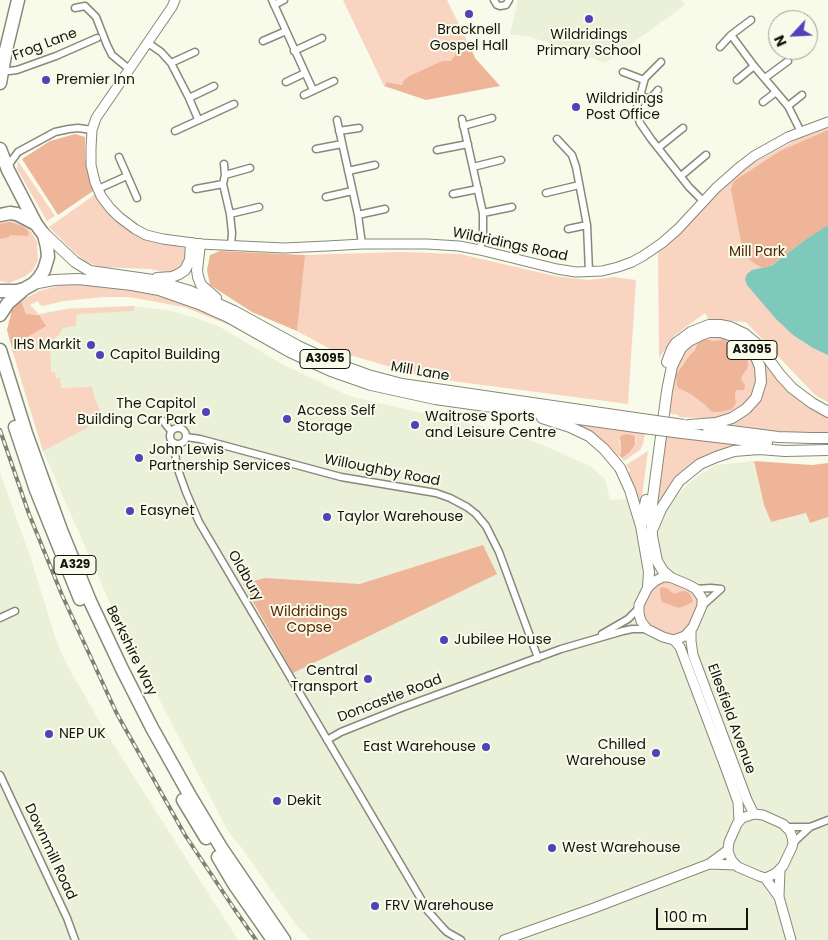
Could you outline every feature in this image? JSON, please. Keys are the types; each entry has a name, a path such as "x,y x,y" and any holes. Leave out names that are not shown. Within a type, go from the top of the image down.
{"highway":[{"path":"0,41 10,0"},
{"path":"0,83 18,0"},
{"path":"0,149 8,170 39,227 47,246 47,261 41,276 8,303 0,315"},
{"path":"0,215 17,214 39,227"},
{"path":"0,291 11,292 29,287"},
{"name":"Berkshire Way","path":"0,350 36,461 74,563 90,601 172,772"},
{"name":"Berkshire Way","path":"0,379 33,482 71,579 127,699 172,772 234,884 273,940"},
{"name":"Berkshire Way","path":"185,796 284,940"}],"main road":[{"name":"Mill Lane","path":"39,227 68,256 85,268 99,273 165,283 190,291 234,311 298,346 352,370 384,380 636,422"},
{"path":"141,278 167,278 182,272 189,264 196,244"},
{"path":"196,244 197,270 201,285 234,311"},
{"name":"Mill Lane","path":"29,287 54,280 78,279 159,290 207,307 330,371 371,386 412,395 516,410 685,428 828,438"},
{"name":"A3095","path":"641,526 663,374 672,349 691,332 702,326 714,325 740,331 757,344 792,388 828,412"},
{"name":"A3095","path":"670,577 663,571 657,561 651,512 667,391 675,359 681,348 704,333 721,332 739,338 751,348 760,367 761,382 756,398 743,412 726,420 685,428"},
{"name":"A3095","path":"516,410 570,427 589,436 615,461 632,495 641,526 649,572 648,587"},
{"name":"Mill Lane","path":"685,428 738,440 800,446 828,446"},
{"path":"652,531 660,509 679,481 700,464 734,452 759,449 828,450"}],"street":[{"name":"Wildridings Road","path":"175,0 96,118 92,130 91,166 98,189 114,213 134,229 154,237 196,244 284,248 362,244 459,246 557,269 576,272 602,271 618,267 643,256 662,243 728,176 754,156 772,145 828,122"},
{"path":"284,0 273,2 313,90"},
{"path":"494,0 500,6 506,5 509,0"},
{"name":"Frog Lane","path":"75,8 84,3 96,17 112,56 129,69"},
{"path":"720,47 731,35 751,20"},
{"path":"263,41 286,31"},
{"path":"731,35 788,106 801,132"},
{"name":"Frog Lane","path":"2,69 9,72 17,70 97,38"},
{"path":"294,51 322,38"},
{"path":"148,43 161,52 171,63 198,120"},
{"path":"171,63 195,52"},
{"path":"766,78 788,61"},
{"path":"661,62 644,80 637,107 640,124 689,188 703,201"},
{"path":"737,80 754,66"},
{"path":"623,72 644,80"},
{"path":"286,82 305,74"},
{"path":"304,95 334,81"},
{"path":"189,98 214,86"},
{"path":"639,99 652,97 658,90"},
{"path":"763,102 776,92"},
{"path":"788,106 802,95"},
{"path":"175,131 234,104"},
{"path":"462,118 483,213 483,236 480,250"},
{"path":"464,126 492,118"},
{"path":"337,120 358,215 362,244"},
{"path":"8,170 10,163 18,152 40,140 64,130 78,128 92,130"},
{"path":"339,131 359,128"},
{"path":"658,148 683,128"},
{"path":"557,139 572,155 588,225 589,272"},
{"path":"0,144 7,151 18,152"},
{"path":"316,149 342,144"},
{"path":"437,150 468,144"},
{"path":"681,176 706,155"},
{"path":"119,157 137,198"},
{"path":"473,167 501,160"},
{"path":"224,164 225,175 223,184 230,214 231,246"},
{"path":"348,171 375,165"},
{"path":"225,175 250,168"},
{"path":"98,189 127,176"},
{"path":"196,189 223,184"},
{"path":"546,193 579,185"},
{"path":"453,194 478,189"},
{"path":"326,197 352,191"},
{"path":"483,213 512,206"},
{"path":"230,214 260,207"},
{"path":"358,215 385,209"},
{"path":"568,230 588,225"},
{"path":"163,421 172,432"},
{"path":"176,428 181,429 185,432 186,437 182,443 175,444 170,438 172,432 176,428"},
{"name":"Willoughby Road","path":"186,437 200,439 341,477 436,493 467,507 481,519 496,544 538,658"},
{"name":"Oldbury","path":"175,444 176,464 199,522 327,740"},
{"path":"670,577 689,584 696,589 702,598 702,606 691,631 685,636 674,640 647,629 640,619 638,609 648,587 659,578 670,577"},
{"path":"696,589 721,589 702,606"},
{"name":"Doncastle Road","path":"592,639 628,619 638,609"},
{"path":"0,618 15,611"},
{"name":"Doncastle Road","path":"462,940 447,932 435,920 327,740 341,732 401,708 592,639 632,629 647,629"},
{"name":"Ellesfield Avenue","path":"691,631 693,655 747,800 754,814"},
{"name":"Ellesfield Avenue","path":"674,640 684,655 738,802 739,820"},
{"name":"Downmill Road","path":"0,775 67,918 75,940"},
{"path":"779,896 764,878 743,870 732,861 728,850 729,842 739,820 754,814 763,815 786,827 790,832 793,843"},
{"path":"786,827 810,827 828,820"},
{"path":"764,878 772,876 780,870 793,843 810,827"},
{"path":"504,940 709,864 728,850"},
{"path":"709,864 736,865"},
{"path":"780,870 779,896 791,940"},
{"name":"Doncastle Road","path":"447,932 451,940"}],"shaded area":[{"name":"Wildridings Primary School","path":"518,0 681,0 685,5 605,63 531,37 510,34"},
{"path":"21,301 26,314 39,314 68,308 134,306 167,310 193,317 218,326 286,366 349,396 510,432 547,447 590,466 605,479 610,500 676,497 699,475 716,465 754,461 764,505 771,522 806,513 810,523 828,517 828,940 310,940 294,922 228,831 116,617 43,451 24,392 7,330 12,310"},
{"path":"0,472 31,559 57,643 67,665 108,736 238,940 0,940"}],"green space":[{"path":"343,0 447,0 472,51 468,49 451,61 442,61 409,76 404,80 403,85 387,82 384,86"},
{"path":"468,49 472,51 475,58 500,86 426,100 384,86 387,82 402,85 409,76 442,61 451,61 458,51"},
{"name":"Mill Park","path":"828,126 828,402 815,395 746,322 709,320 705,313 675,335 659,358 658,252 707,202 744,168 803,136"},
{"path":"828,130 828,225 770,266 762,268 751,261 743,252 731,189 734,181 780,151"},
{"path":"75,134 85,137 85,158 93,191 58,215 22,159 50,141"},
{"path":"18,161 55,216 47,221 17,169"},
{"path":"97,193 111,213 165,243 187,249 185,266 173,274 150,269 100,267 85,261 49,227"},
{"path":"14,221 29,228 37,242 38,260 33,270 26,276 9,283 0,281 0,222"},
{"path":"10,222 24,227 29,232 28,236 10,235 0,239 0,224"},
{"path":"220,251 305,255 297,331 252,312 210,285 207,270 210,255"},
{"path":"401,252 460,254 555,276 588,280 614,277 636,280 628,404 429,378 332,350 297,331 304,255"},
{"path":"66,284 102,284 183,301 234,327 184,307 129,297 104,297 63,301 43,306 38,301 30,305 39,314 26,314 21,301 39,291"},
{"path":"21,301 26,314 39,315 46,326 25,338 23,348 13,352 7,330 12,310"},
{"path":"134,306 134,311 77,314 76,326 63,328 55,340 50,341 51,372 55,372 56,378 60,378 61,388 92,387 104,419 43,451 13,352 23,348 31,316 68,309"},
{"path":"706,327 729,328 751,341 794,394 811,407 828,416 828,434 781,434 731,425 731,423 742,417 756,402 762,389 763,373 757,352 746,339 727,329 712,328 699,331 681,342 672,356 665,382 663,381 671,356 676,346 689,334"},
{"path":"702,336 728,336 747,349 758,372 754,392 739,411 717,419 679,417 678,415 667,413 679,354","holes":["705,339 714,341 724,339 745,353 745,372 742,374 741,379 744,390 737,390 735,393 736,403 729,410 721,412 712,412 692,395 678,388 677,385 677,373 696,346"]},
{"path":"705,339 714,341 724,339 739,348 747,356 747,369 741,379 745,385 744,390 737,390 735,393 736,403 732,409 712,412 692,395 678,388 677,373 698,343"},
{"path":"552,419 645,433 643,444 640,450 624,461 622,458 635,445 636,440 633,435 622,435 619,441 621,454 616,457"},
{"path":"626,434 635,437 635,445 622,458 619,455 621,454 620,437"},
{"path":"665,436 754,447 703,461 654,517"},
{"path":"648,451 641,507 627,474 630,471 626,465"},
{"path":"754,461 812,465 828,463 828,517 810,523 806,513 771,522 764,505"},
{"name":"Wildridings Copse","path":"483,545 497,574 293,673 243,584 265,578 360,584"},
{"path":"666,581 673,582 692,591 698,602 690,626 685,632 671,636 649,626 643,618 643,608 655,584"},
{"path":"662,587 667,588 674,594 685,591 690,594 693,602 679,608 662,602 660,589"}],"water":[{"path":"828,225 828,355 793,335 776,319 747,285 745,279 752,270 771,266"}],"railway":[{"path":"0,430 29,514 62,595 117,714 185,835 256,940"}],"place":[{"name":"Bracknell Gospel Hall","path":"469,14"},
{"name":"Wildridings Primary School","path":"589,19"},
{"name":"Premier Inn","path":"46,80"},
{"name":"Wildridings Post Office","path":"576,107"},
{"name":"IHS Markit","path":"91,345"},
{"name":"Capitol Building","path":"100,355"},
{"name":"The Capitol Building Car Park","path":"206,412"},
{"name":"Access Self Storage","path":"287,419"},
{"name":"Waitrose Sports and Leisure Centre","path":"415,425"},
{"name":"John Lewis Partnership Services","path":"139,458"},
{"name":"Easynet","path":"130,511"},
{"name":"Taylor Warehouse","path":"327,517"},
{"name":"Jubilee House","path":"444,640"},
{"name":"Central Transport","path":"368,679"},
{"name":"NEP UK","path":"49,734"},
{"name":"East Warehouse","path":"486,747"},
{"name":"Chilled Warehouse","path":"656,753"},
{"name":"Dekit","path":"277,801"},
{"name":"West Warehouse","path":"552,848"},
{"name":"FRV Warehouse","path":"375,906"}]}
